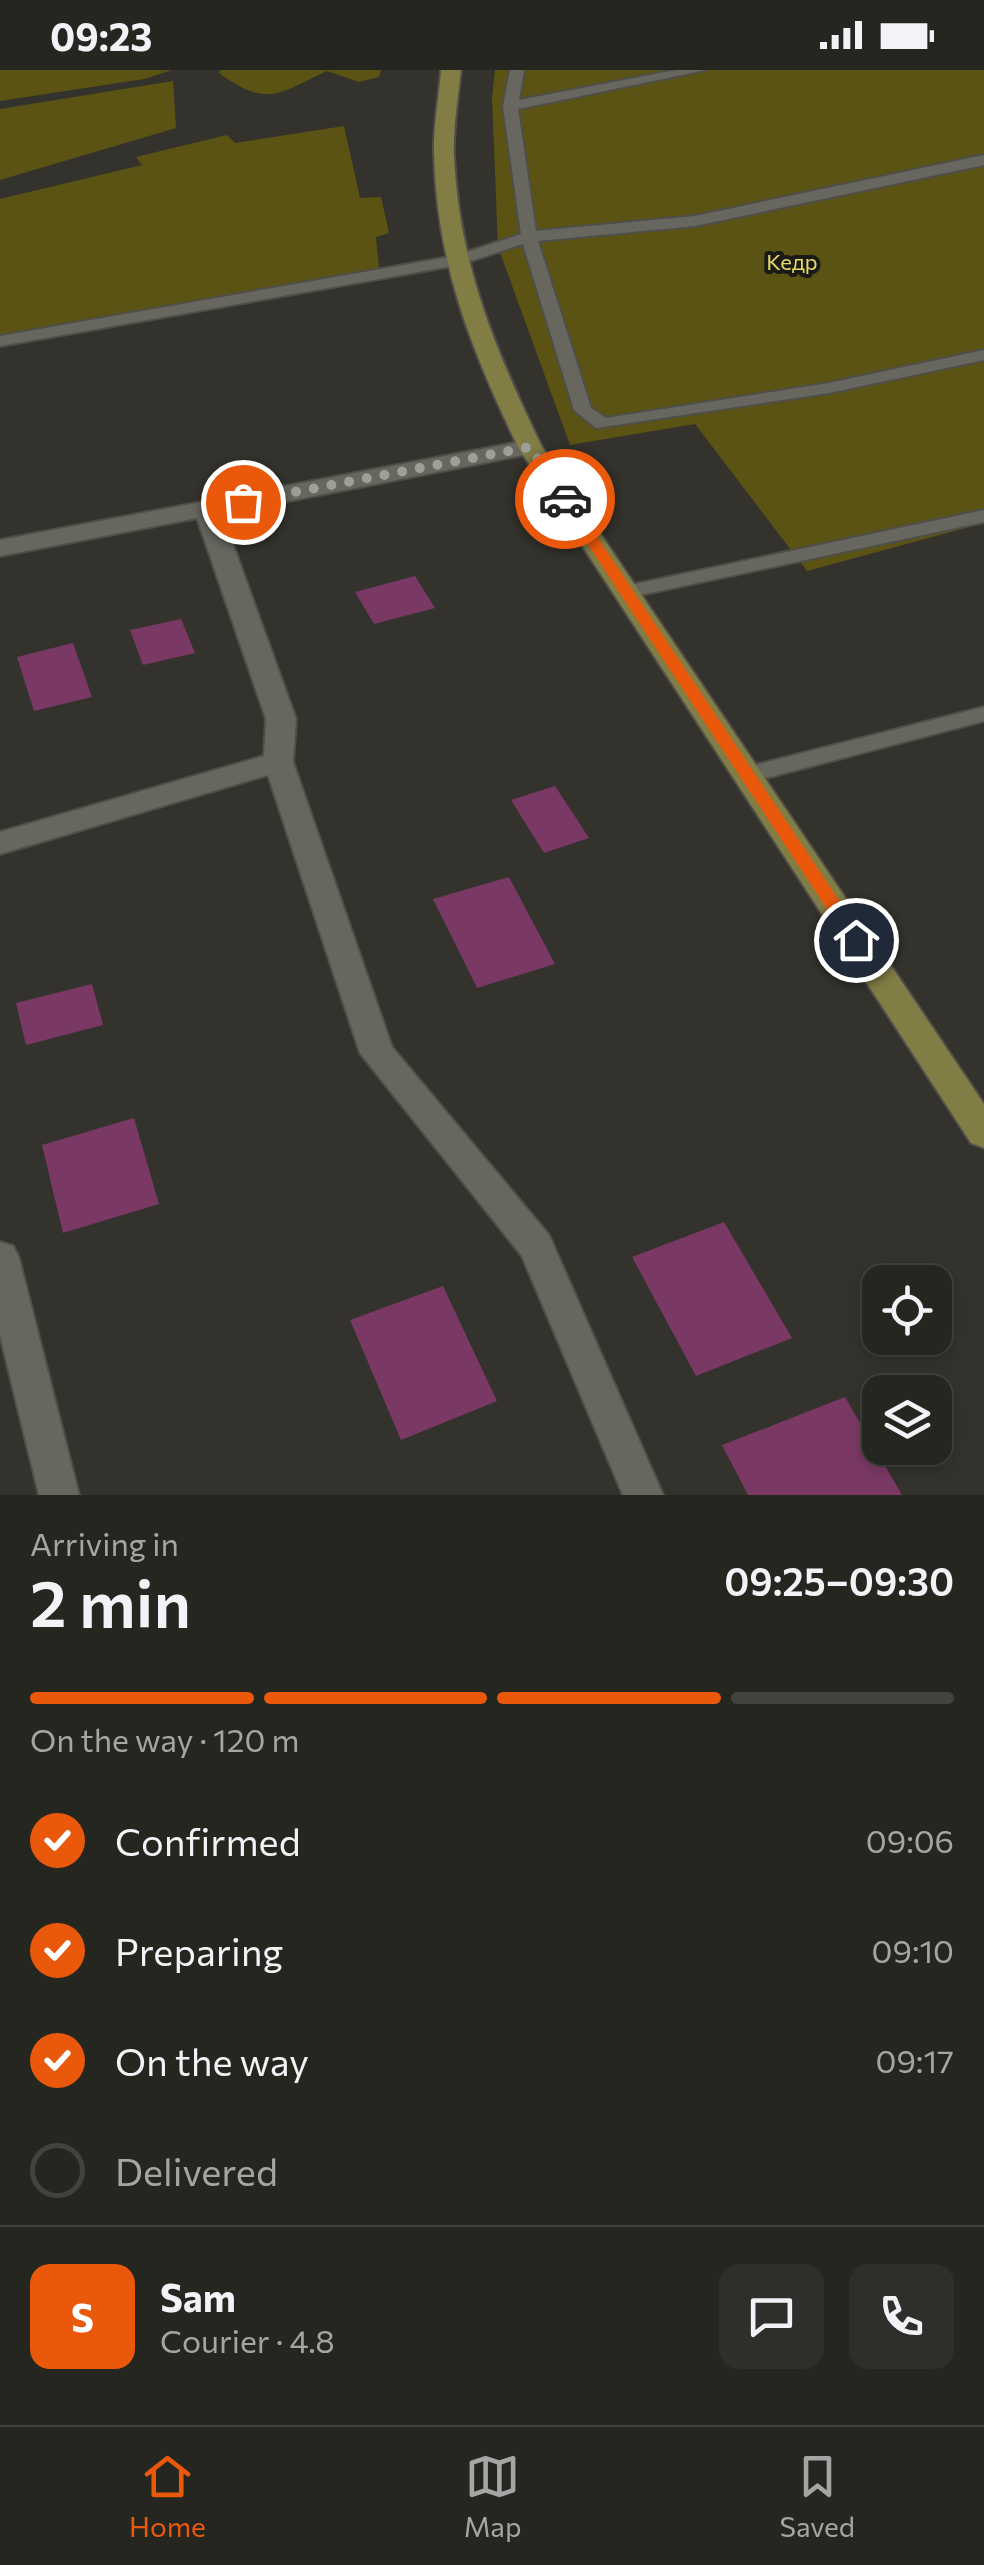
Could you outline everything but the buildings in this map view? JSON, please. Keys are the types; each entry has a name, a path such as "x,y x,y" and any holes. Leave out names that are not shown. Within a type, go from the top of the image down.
{"main road":[{"path":"450,70 444,152 458,260 484,351 530,447 984,1133"}],"street":[{"path":"0,548 530,447"},
{"path":"208,509 281,719 278,762 377,1053 536,1246 643,1495"},
{"path":"0,844 278,762"},
{"path":"0,1258 60,1495"}],"lane":[{"path":"517,70 510,106 529,236 583,410 602,424 829,388 984,355"},
{"path":"510,106 699,70"},
{"path":"0,341 458,260 529,236 695,221 984,160"},
{"path":"626,592 984,516"},
{"path":"747,775 984,714"}],"green space":[{"path":"0,70 172,70 144,79 0,101"},
{"path":"220,70 381,70 379,77 359,82 327,71 284,91 261,94 235,84"},
{"name":"Кедр","path":"495,70 984,70 984,523 807,571 695,424 570,445 498,247 492,98"},
{"path":"173,81 176,128 0,180 0,109"},
{"path":"344,126 360,198 381,197 389,233 376,237 379,268 0,339 0,199 142,165 136,157 227,135 235,143"}],"way so far":[{"path":"243,502 530,447 565,499"}],"route":[{"path":"565,499 856,940"}]}
